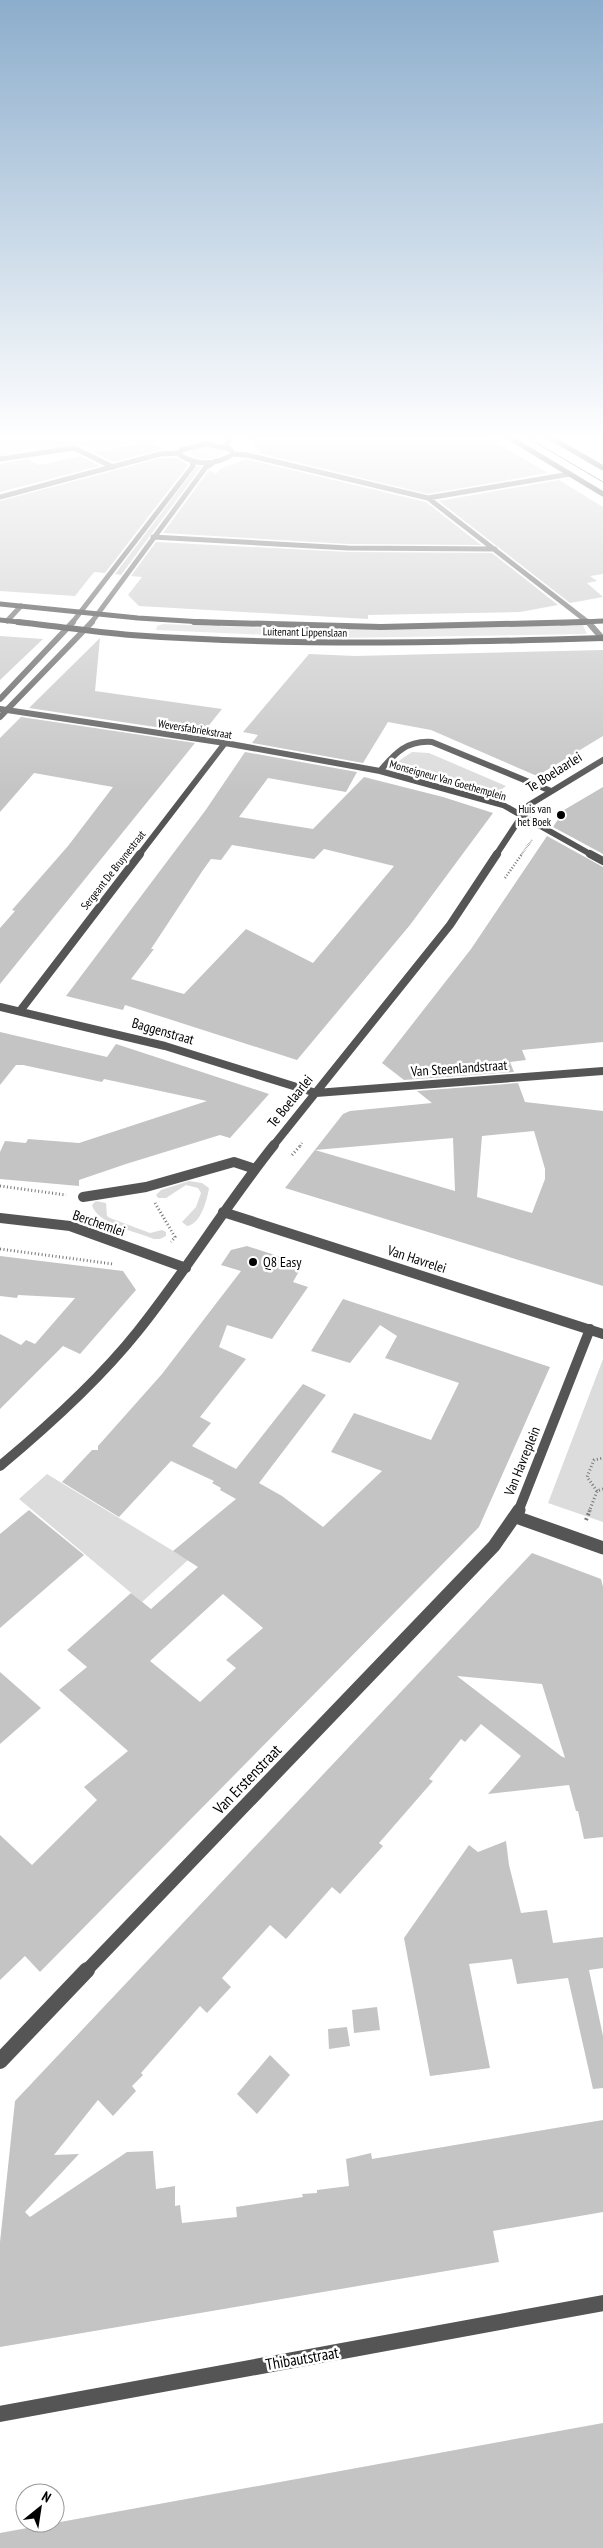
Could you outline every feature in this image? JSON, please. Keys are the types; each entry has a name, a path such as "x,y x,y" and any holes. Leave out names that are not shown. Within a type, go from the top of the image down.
{"main road":[{"name":"Luitenant Lippenslaan","path":"0,604 155,619 362,625 603,621"},
{"path":"148,636 155,619"},
{"name":"Luitenant Lippenslaan","path":"3,621 148,636 360,642 602,638"}],"street":[{"path":"0,699 68,628 123,557"},
{"path":"0,717 4,709 86,630 139,557"},
{"path":"505,557 588,622 602,638"},
{"name":"Luitenant Lippenslaan","path":"3,621 21,606"},
{"name":"Weversfabriekstraat","path":"4,709 380,771"},
{"name":"Monseigneur Van Goethemplein","path":"551,791 443,745 426,740 406,744 380,771 503,805 603,861"},
{"name":"Sergeant De Bruynestraat","path":"20,1011 225,744"},
{"name":"Te Boelaarlei","path":"0,1466 54,1421 137,1333 186,1268 223,1212 255,1169 450,925 529,805 603,760"},
{"name":"Baggenstraat","path":"0,1007 165,1046 316,1092"},
{"name":"Van Steenlandstraat","path":"316,1092 603,1071"},
{"path":"83,1197 146,1187 234,1162 255,1169"},
{"name":"Van Havrelei","path":"223,1212 603,1334"},
{"name":"Berchemlei","path":"0,1218 70,1226 186,1268"},
{"name":"Van Havreplein","path":"590,1330 516,1517 603,1548"},
{"name":"Van Erstenstraat","path":"0,2061 494,1546 516,1517"},
{"name":"Thibautstraat","path":"0,2414 603,2303"}],"path":[{"path":"0,1186 83,1197"},
{"path":"146,1187 175,1237 168,1246 174,1244"},
{"path":"0,1249 121,1264"},
{"path":"597,1491 587,1477 594,1460 603,1458"},
{"path":"578,1539 597,1491 603,1489"}],"shaded area":[{"path":"163,624 298,629 583,625 587,634 336,638 156,630 157,626"},
{"path":"412,752 429,753 506,786 498,792 397,762"},
{"path":"189,1181 202,1183 209,1188 200,1216 196,1221 187,1226 182,1222 196,1207 201,1193 198,1188 186,1185 166,1198 158,1198 156,1195 161,1190"},
{"path":"96,1201 106,1203 107,1216 110,1218 150,1233 162,1230 166,1232 166,1236 154,1239 109,1222 95,1211 92,1205"},
{"path":"603,1359 603,1522 548,1503"},
{"path":"47,1474 188,1560 142,1602 19,1499"}],"building":[{"path":"0,557 117,557 105,573 94,572 75,596 0,591"},
{"path":"128,557 134,557 121,575 115,574"},
{"path":"145,557 497,557 558,605 520,612 368,615 368,619 139,606 128,595 142,577 131,576"},
{"path":"511,557 603,557 603,574 590,576 597,581 587,583 603,597 570,603"},
{"path":"0,636 43,639 0,680"},
{"path":"100,638 95,691 222,709 202,734 29,708"},
{"path":"603,650 603,736 537,776 431,730 388,722 363,763 252,743 258,735 243,732 309,654 355,656"},
{"path":"21,717 195,743 0,984 0,928 15,911 12,910 68,846 113,787 34,773 0,812 0,738"},
{"path":"245,752 357,772 346,792 268,778 239,817 313,829 364,777 443,797 493,813 410,925 297,1060 125,1005 123,1010 66,996 205,811","holes":["232,845 314,859 324,849 394,866 313,963 246,929 184,994 131,979 154,949 151,949 211,859 221,860"]},
{"path":"603,787 603,854 553,827 564,810"},
{"path":"547,836 603,867 603,1042 522,1050 526,1060 510,1062 514,1072 404,1080 382,1063 471,949"},
{"path":"0,1032 107,1057 116,1044 269,1094 230,1138 220,1135 126,1164 79,1180 79,1186 0,1179 0,1152 5,1141 26,1143 28,1139 79,1143 207,1101 104,1079 102,1082 23,1065 16,1065 0,1085"},
{"path":"518,1083 525,1102 603,1111 603,1286 285,1188 343,1114 350,1111 432,1103 417,1091","holes":["534,1131 545,1169 545,1179 532,1213 477,1197 482,1136","453,1138 455,1191 315,1150"]},
{"path":"247,1246 303,1264 293,1282 308,1287 272,1339 227,1325 219,1347 246,1359 200,1417 211,1423 192,1446 236,1469 303,1384 326,1395 259,1483 282,1496 323,1527 382,1471 331,1452 354,1413 431,1440 459,1383 385,1358 397,1336 380,1325 350,1363 311,1351 343,1299 550,1367 479,1527 40,1972 25,1956 0,1980 0,1835 32,1865 97,1800 84,1787 128,1751 59,1690 87,1667 67,1650 131,1593 151,1609 198,1567 173,1551 236,1499 220,1490 221,1488 212,1483 214,1481 171,1461 119,1517 62,1482 92,1450 98,1450 98,1446 162,1374 241,1271 221,1265 231,1250","holes":["223,1594 263,1628 226,1660 236,1668 200,1702 150,1661"]},
{"path":"0,1256 123,1271 136,1290 80,1354 63,1346 0,1409 0,1334 21,1345 26,1340 35,1344 75,1298 18,1295 17,1298 0,1296"},
{"path":"29,1510 84,1555 0,1628 0,1534"},
{"path":"532,1553 601,1579 603,1587 603,1837 584,1839 578,1811 576,1811 569,1785 488,1794 521,1756 481,1724 465,1742 461,1739 429,1779 433,1781 379,1843 383,1846 340,1894 332,1887 286,1939 270,1925 222,1978 231,1987 207,2013 200,2006 141,2073 143,2075 132,2086 136,2091 113,2116 98,2100 54,2155 79,2154 25,2212 30,2217 127,2152 153,2151 156,2189 175,2186 175,2206 180,2205 182,2223 237,2217 236,2207 303,2197 302,2194 317,2193 317,2190 349,2186 346,2159 371,2153 372,2159 603,2120 603,2212 493,2231 499,2262 0,2347 0,2242 15,2101","holes":["457,1676 542,1684 565,1758"]},
{"path":"0,1672 41,1708 0,1744"},
{"path":"506,1841 509,1865 521,1913 547,1910 553,1943 603,1937 603,1968 589,1970 603,2036 603,2088 593,2089 568,1978 517,1984 512,1959 469,1964 490,2068 430,2076 404,1938 469,1845 478,1852"},
{"path":"377,2007 380,2030 354,2033 352,2010"},
{"path":"347,2027 350,2046 329,2049 328,2029"},
{"path":"270,2055 290,2075 257,2114 237,2094"},
{"path":"603,2423 603,2548 0,2548 0,2533 15,2530 15,2533 65,2533 65,2521"}],"place":[{"name":"Huis van het Boek","path":"561,815"},
{"name":"Q8 Easy","path":"253,1262"}]}
